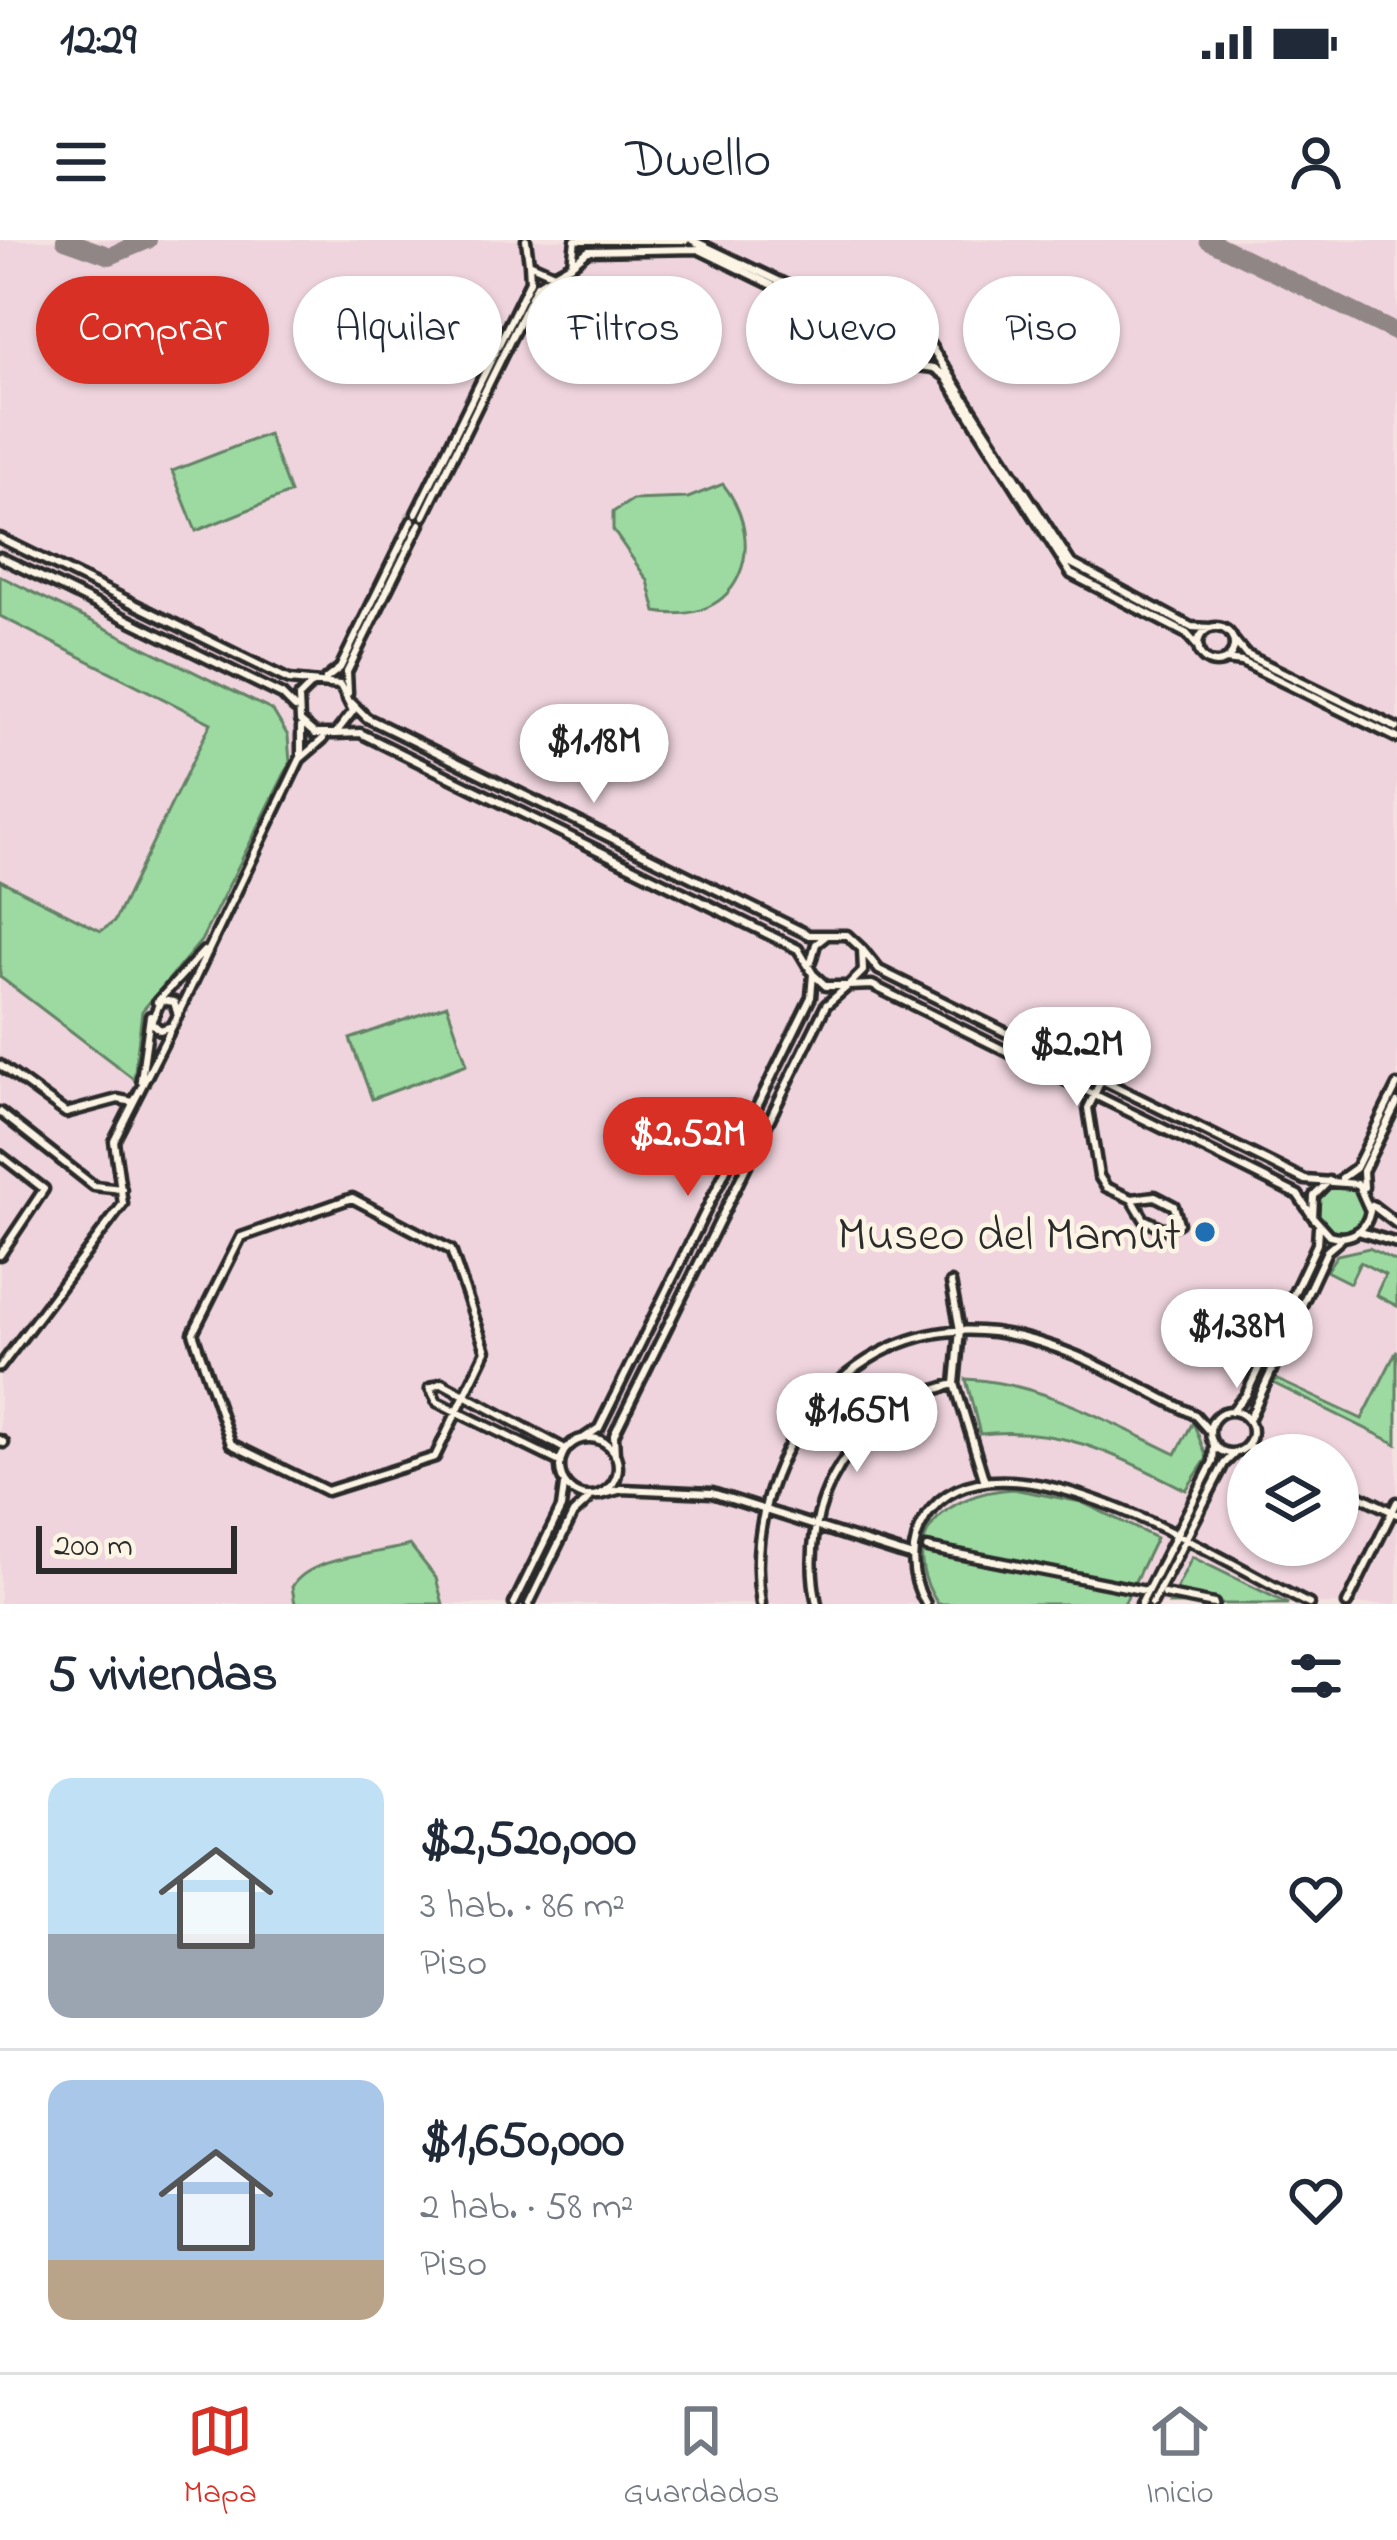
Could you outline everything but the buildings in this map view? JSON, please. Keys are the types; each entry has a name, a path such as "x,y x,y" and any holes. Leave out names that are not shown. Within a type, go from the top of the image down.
{"street":[{"path":"0,1367 120,1210 122,1190 113,1148 135,1099 300,759 347,725 351,700 347,672 530,281 526,240"},
{"path":"572,264 578,240 689,240 766,276"},
{"path":"300,759 299,697 340,668 537,285 588,251 690,248 716,253 760,276"},
{"path":"529,263 554,274"},
{"path":"939,359 1071,563 1191,627 1224,628 1245,654 1397,738"},
{"path":"939,372 1071,574 1187,634 1209,661 1242,662 1397,728"},
{"path":"0,538 289,680 340,685 367,718 808,935 847,935 879,970 1103,1075 1309,1181 1351,1180 1397,1224"},
{"path":"0,556 282,695 315,734 360,734 777,938 800,951 826,986 872,985 1298,1195 1329,1235 1371,1232 1397,1243"},
{"path":"1199,648 1203,633 1210,628"},
{"path":"1225,660 1233,639"},
{"path":"514,1604 563,1505 560,1462 566,1449 599,1428 800,1018 813,989 813,950 826,936"},
{"path":"135,1099 155,1004 213,938"},
{"path":"529,1604 573,1514 616,1478 614,1435 826,1004 863,971 862,949"},
{"path":"155,1004 172,1000 178,1015"},
{"path":"150,1015 157,1029 172,1026"},
{"path":"1103,1075 1118,1066 1134,1033 1130,1022 1118,1026 1088,1108 1099,1176 1106,1187 1132,1199 1144,1219 1164,1229 1179,1223 1174,1206 1148,1195 1132,1199"},
{"path":"0,1065 66,1113 135,1099"},
{"path":"1196,1415 1232,1411 1246,1395 1317,1244 1314,1196 1356,1168 1397,1084"},
{"path":"1252,1434 1249,1420 1327,1251 1369,1219 1364,1172 1397,1103"},
{"path":"0,1112 94,1186 122,1190"},
{"path":"0,1155 44,1189 0,1255"},
{"path":"352,1198 452,1250 487,1351 467,1400 435,1457 328,1492 231,1444 194,1333 245,1233 352,1198"},
{"path":"950,1283 960,1330 955,1384 985,1482"},
{"path":"761,1604 757,1554 762,1509 784,1450 832,1388 899,1346 960,1330 1004,1334 1059,1348 1196,1415 1210,1432 1213,1462 1141,1604"},
{"path":"560,1462 434,1400 430,1388 442,1383 566,1449"},
{"path":"818,1604 812,1565 815,1526 832,1476 864,1433 906,1402 955,1384"},
{"path":"1232,1411 1249,1420"},
{"path":"1210,1432 1219,1415"},
{"path":"500,1431 505,1420"},
{"path":"584,1438 598,1440 616,1458 635,1490"},
{"path":"1214,1445 1227,1451"},
{"path":"1152,1604 1227,1466"},
{"path":"561,1476 574,1493 712,1493 913,1557"},
{"path":"926,1604 913,1557 922,1524 938,1503 959,1489 985,1482 1060,1486 1309,1604"},
{"path":"1359,1495 1395,1513"},
{"path":"1347,1604 1397,1502"},
{"path":"927,1548 1146,1591"},
{"path":"1164,1594 1214,1604"}],"shaded area":[{"path":"0,240 1397,240 1397,1604 0,1604"}],"green space":[{"path":"268,434 290,493 196,531 172,471"},
{"path":"723,484 744,531 745,555 739,576 727,594 709,607 685,613 656,612 648,581 613,530 613,512 632,500 688,498"},
{"path":"0,576 273,711 288,736 290,763 201,941 142,1011 134,1079 0,977 0,880 101,931 114,922 211,723 0,616"},
{"path":"447,1005 467,1064 372,1099 350,1039"},
{"path":"1341,1184 1358,1191 1365,1208 1358,1225 1341,1232 1324,1225 1317,1208 1324,1191"},
{"path":"1369,1248 1397,1262 1397,1306 1376,1295 1385,1275 1360,1262 1350,1283 1326,1271 1337,1255"},
{"path":"1397,1350 1397,1444 1273,1383 1276,1379 1362,1419"},
{"path":"966,1379 1048,1396 1176,1454 1193,1422 1207,1458 1186,1490 1111,1455 1062,1439 1009,1432 980,1434"},
{"path":"1013,1489 1081,1502 1156,1538 1124,1604 938,1604 922,1558 934,1523 967,1499"},
{"path":"410,1545 436,1578 443,1604 295,1604 292,1587 313,1569"},
{"path":"1192,1557 1288,1604 1169,1604"}],"taxiway":[{"path":"65,240 110,256 148,240"},
{"path":"1208,240 1397,333"}],"tunnel":[{"path":"407,518 410,510"},
{"path":"425,527 429,519"}],"place":[{"name":"Museo del Mamut","path":"1205,1232"}]}
